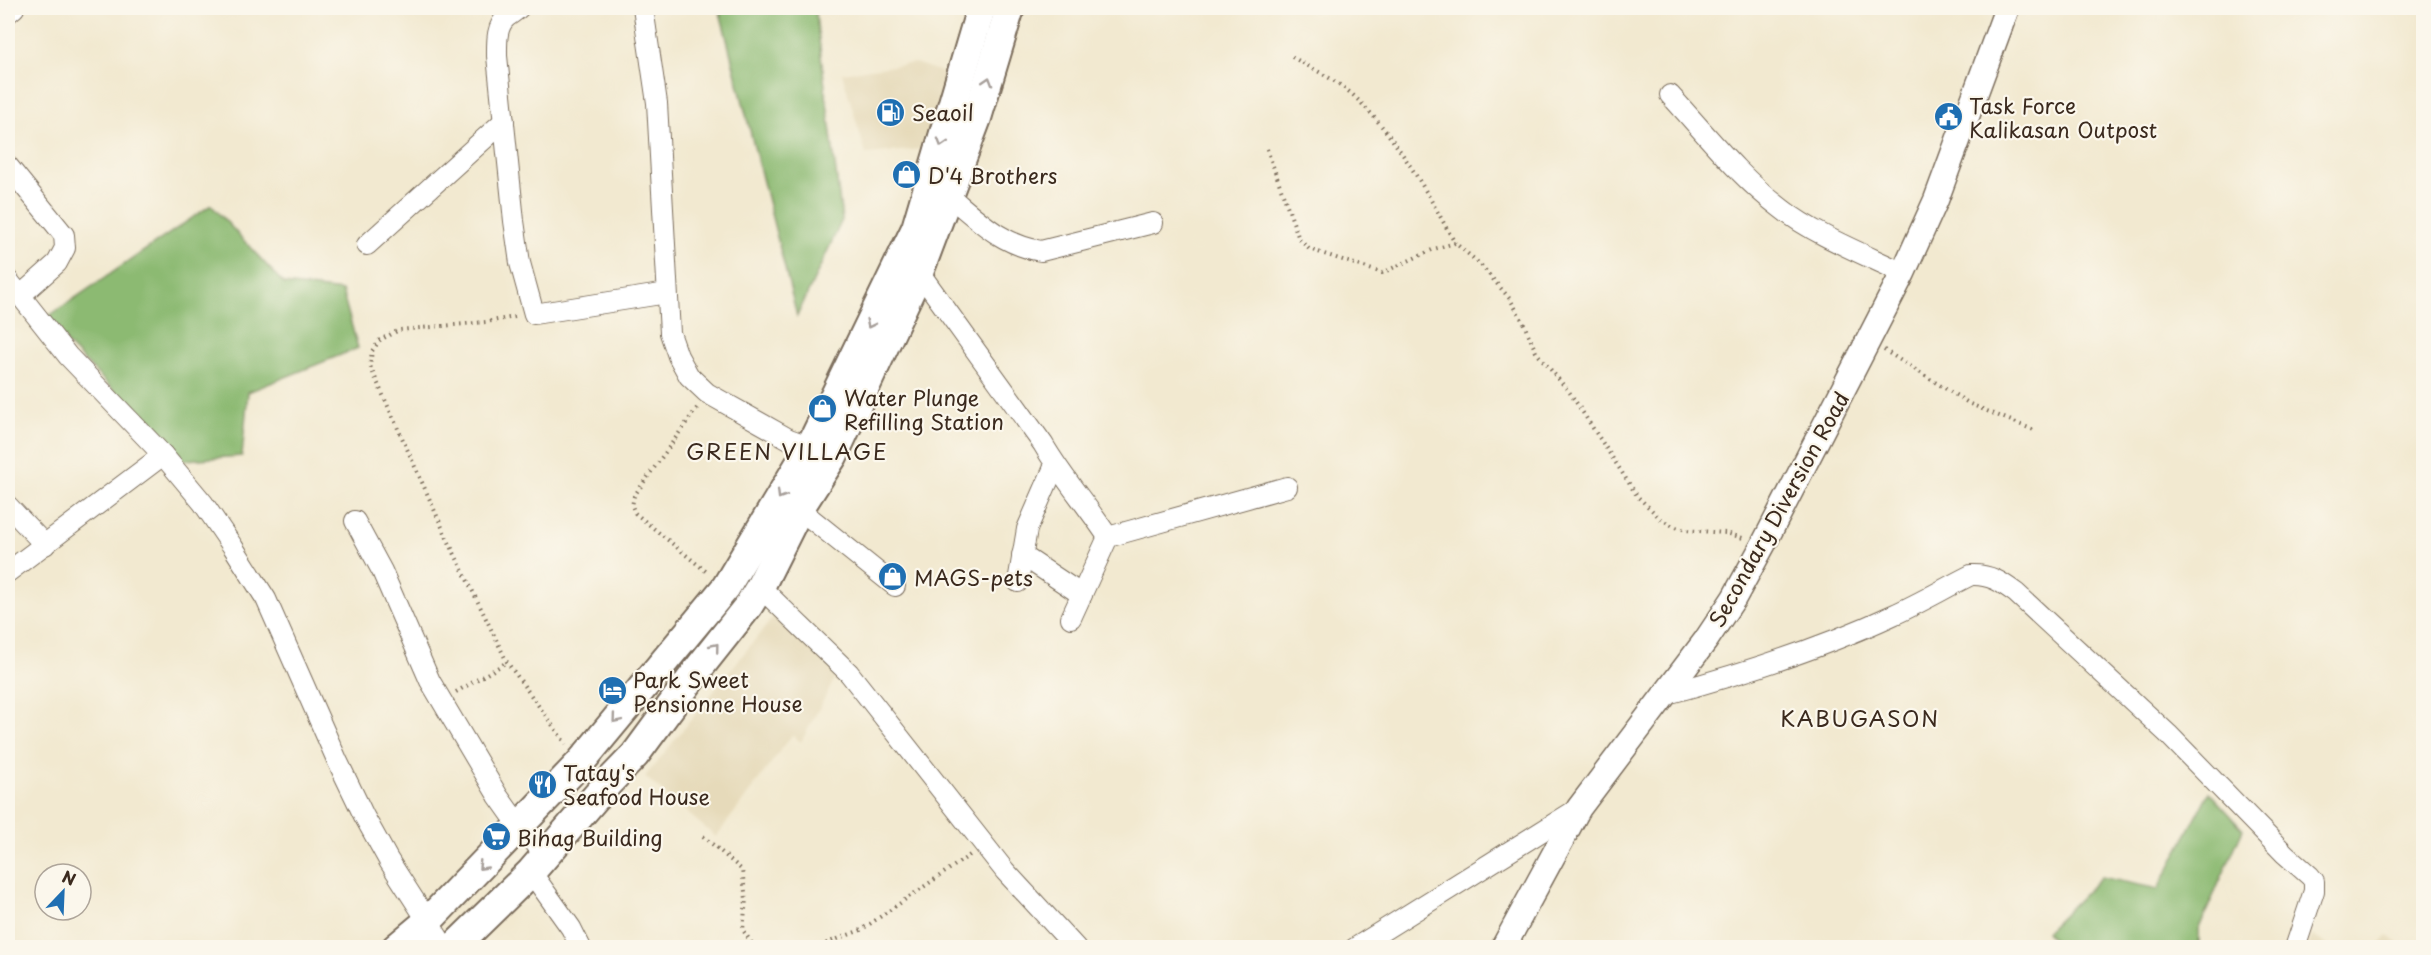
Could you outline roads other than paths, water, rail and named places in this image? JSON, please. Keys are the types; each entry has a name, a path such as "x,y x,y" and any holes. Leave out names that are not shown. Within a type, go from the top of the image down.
{"highway":[{"path":"453,948 538,864 635,755 749,605 760,587 799,509 916,228 981,8"},
{"path":"396,948 428,922 580,762 726,587 822,451 919,272 977,118 1010,8"}],"main road":[{"name":"Secondary Diversion Road","path":"1579,808 1667,694 1734,598 1763,545 1869,341 1936,200 2003,9"},
{"path":"1503,948 1579,808"}],"street":[{"path":"8,14 14,8"},
{"path":"523,8 505,19 496,40 514,221 520,264 534,314 667,293"},
{"path":"643,8 657,103 670,333 678,356 689,376 707,393 789,439 822,451"},
{"path":"1670,95 1752,184 1783,211 1903,273"},
{"path":"367,244 504,121"},
{"path":"8,166 64,235 65,248 57,263 20,296"},
{"path":"949,196 997,235 1022,248 1041,251 1153,223"},
{"path":"919,272 1108,537"},
{"path":"8,280 68,356 163,455 203,503 266,599 364,816 389,861 445,948"},
{"path":"8,572 163,455"},
{"path":"1018,582 1033,511 1055,465"},
{"path":"1108,537 1287,487"},
{"path":"8,506 45,545"},
{"path":"799,509 895,586"},
{"path":"355,521 382,571 430,681 498,796 520,827 581,948"},
{"path":"1071,618 1108,537"},
{"path":"1022,555 1082,595"},
{"path":"1667,694 1753,670 1809,651 1896,615 1971,575 1983,574 1996,579 2016,593 2168,734 2285,854 2310,876 2314,881 2314,891 2301,945"},
{"path":"760,587 849,673 1023,892 1076,948"},
{"name":"Secondary Diversion Road","path":"1355,948 1579,808"}],"place":[{"name":"Seaoil","path":"891,112"},
{"name":"Task Force Kalikasan Outpost","path":"1948,117"},
{"name":"D'4 Brothers","path":"907,175"},
{"name":"Water Plunge Refilling Station","path":"823,409"},
{"name":"MAGS-pets","path":"893,577"},
{"name":"Park Sweet Pensionne House","path":"612,691"},
{"name":"Tatay's Seafood House","path":"542,784"},
{"name":"Bihag Building","path":"496,837"}],"district":[{"name":"GREEN VILLAGE","path":"787,450"},
{"name":"KABUGASON","path":"1860,717"}]}
